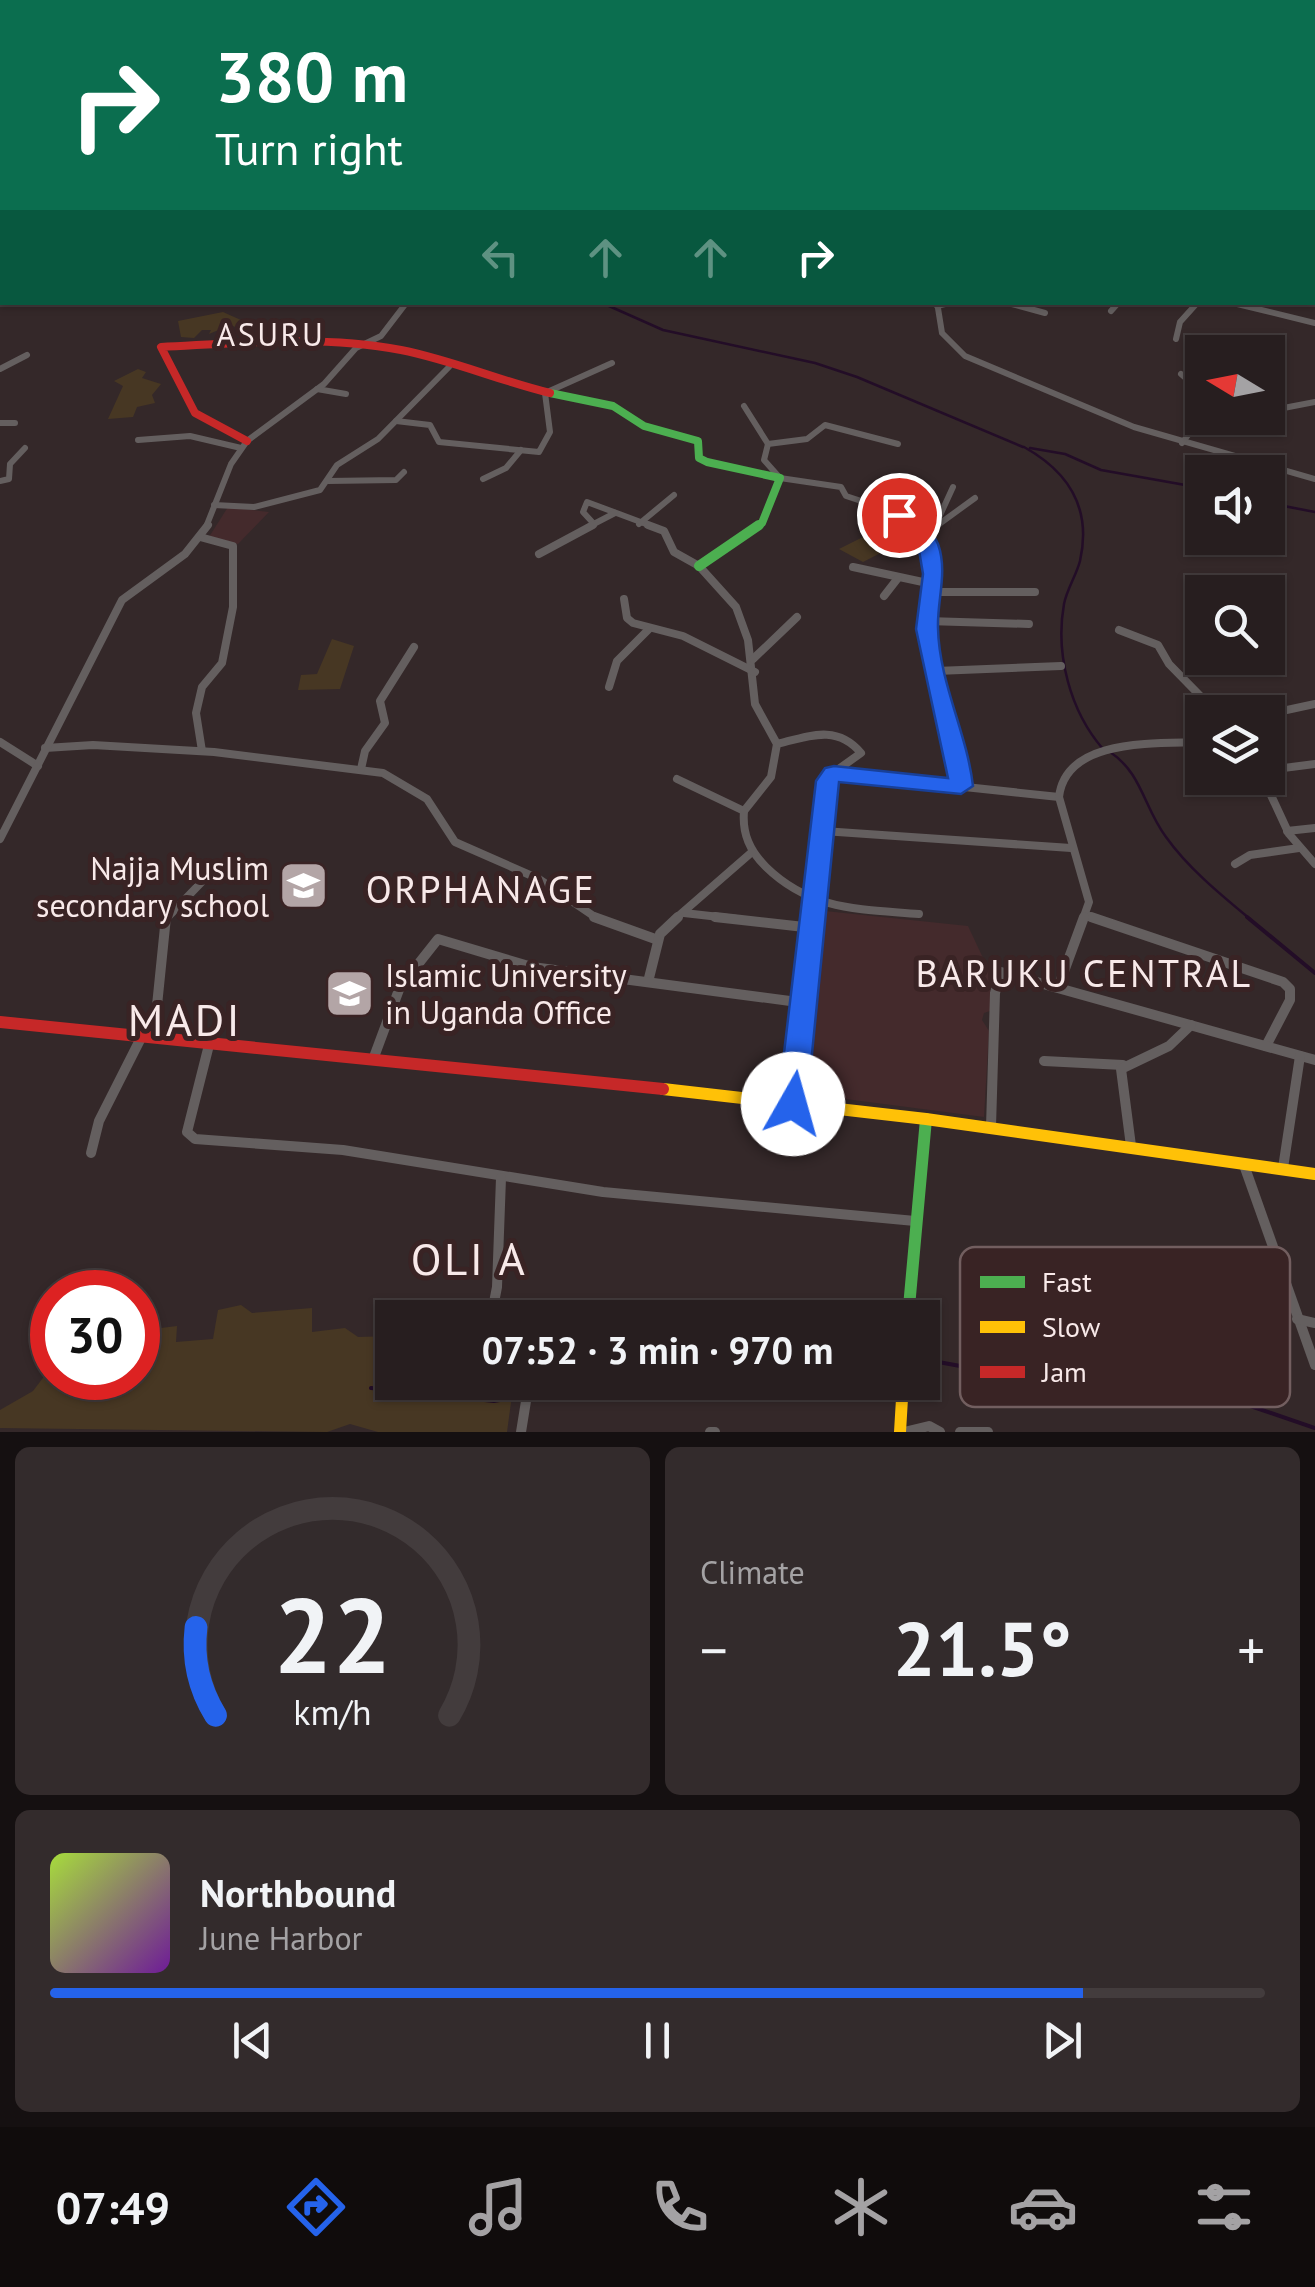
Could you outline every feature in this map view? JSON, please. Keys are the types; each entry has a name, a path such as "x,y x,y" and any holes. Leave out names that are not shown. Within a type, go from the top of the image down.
{"street":[{"path":"0,839 117,606 200,537 244,444 317,389 361,346 381,336 405,305"},
{"path":"937,305 942,333 964,356 1182,443 1315,479"},
{"path":"1015,305 1045,313"},
{"path":"1111,311 1116,305"},
{"path":"1176,339 1180,322 1195,305"},
{"path":"1242,305 1315,323"},
{"path":"244,444 195,413 160,347 244,342 402,350 546,393 613,406 644,426 698,441 699,458 707,462 841,487 846,496 899,515 928,542"},
{"path":"0,370 27,355"},
{"path":"546,393 612,363"},
{"path":"214,505 259,506 320,490 337,465 396,421 449,367"},
{"path":"1181,374 1185,379"},
{"path":"317,389 346,394"},
{"path":"396,421 430,426 439,442 539,452 549,440 546,393"},
{"path":"1285,407 1315,402"},
{"path":"744,406 768,444 765,466 780,478"},
{"path":"0,424 14,423"},
{"path":"768,444 807,439 825,424 898,444"},
{"path":"138,440 177,435 244,444"},
{"path":"1182,443 1188,435"},
{"path":"0,481 9,479 10,464 26,448"},
{"path":"483,479 506,468 521,450"},
{"path":"328,481 396,480 404,472"},
{"path":"699,566 763,526 775,506 780,478"},
{"path":"953,486 928,542 932,588 927,621 957,751 961,786"},
{"path":"639,524 671,502 674,495"},
{"path":"936,524 975,498"},
{"path":"594,524 583,512 587,502 668,534 674,552 699,566 736,607 756,672 756,704 777,744 771,778 744,811 742,831 752,852 799,898 816,905 919,914"},
{"path":"538,554 616,514"},
{"path":"200,537 232,546 234,592 222,663 200,691 196,713 202,752"},
{"path":"853,568 932,588 1035,592"},
{"path":"884,596 898,578"},
{"path":"624,599 627,618 648,630 683,636 756,672"},
{"path":"753,658 797,617"},
{"path":"927,621 1029,624"},
{"path":"608,687 619,654 648,630"},
{"path":"1118,630 1158,645 1168,664 1199,695"},
{"path":"360,769 365,750 385,723 379,711 380,701 414,647"},
{"path":"936,671 1060,666"},
{"path":"1285,710 1315,704"},
{"path":"777,744 832,731 841,733 862,753 834,773 826,788 793,1104"},
{"path":"0,742 38,766"},
{"path":"1059,985 1086,915 1088,896 1059,797 1065,774 1121,746 1185,743"},
{"path":"45,748 202,752 383,773 427,799 454,842 539,879 605,924 658,940"},
{"path":"1285,768 1315,764"},
{"path":"834,773 1059,797"},
{"path":"677,778 744,811"},
{"path":"1271,795 1286,830 1315,864"},
{"path":"1286,830 1315,828"},
{"path":"823,831 1071,848"},
{"path":"1235,864 1255,854 1299,848"},
{"path":"648,982 658,940 724,872 752,852"},
{"path":"90,1153 99,1121 148,1035 166,915 191,893 200,877 220,862"},
{"path":"684,913 813,928"},
{"path":"1086,915 1283,982 1290,989 1290,1000 1266,1046"},
{"path":"374,1057 400,987 438,940 532,967 804,1003"},
{"path":"991,1128 1000,972 1059,985 1315,1060"},
{"path":"0,1022 374,1057 926,1119 1315,1174"},
{"path":"1044,1061 1123,1065 1168,1046 1192,1025"},
{"path":"210,1042 188,1116 190,1136 342,1150 501,1178 914,1221"},
{"path":"1283,1168 1300,1056"},
{"path":"1123,1065 1131,1146"},
{"path":"909,1300 926,1119"},
{"path":"1242,1161 1272,1247"},
{"path":"495,1300 501,1178"},
{"path":"1290,1299 1315,1365"},
{"path":"1297,1319 1315,1324"},
{"path":"522,1432 527,1400"},
{"path":"903,1400 902,1432 926,1426 940,1432"},
{"path":"960,1432 988,1432"}],"shaded area":[{"path":"223,312 252,325 266,324 244,330 230,325 209,334 211,330 202,330 194,338 181,337 178,321"},
{"path":"138,369 146,372 142,378 161,384 152,395 155,403 137,407 133,417 108,419 123,386 114,381"},
{"path":"228,507 269,512 238,544 209,537"},
{"path":"883,527 906,540 863,562 839,549"},
{"path":"332,639 354,646 340,689 298,690 301,675 317,674"},
{"path":"825,911 968,926 991,975 990,1011 984,1013 982,1020 989,1031 984,1117 799,1093"},
{"path":"241,1305 252,1313 312,1308 312,1332 345,1328 358,1337 375,1336 375,1400 511,1400 507,1432 378,1432 350,1424 327,1432 0,1428 0,1410 30,1393 30,1400 160,1400 160,1328 177,1326 176,1342 213,1339 218,1310"}],"waterway":[{"path":"607,305 663,330 815,363 857,377 1023,447"},
{"path":"1024,447 1065,480 1079,508 1083,542 1064,604 1062,642 1074,700 1103,749"},
{"path":"1030,448 1065,454 1101,470 1185,485"},
{"path":"1285,506 1315,512"},
{"path":"1110,752 1136,780 1175,848 1205,881 1250,919"},
{"path":"1247,917 1315,973"},
{"path":"940,1362 960,1366"},
{"path":"371,1388 375,1388"},
{"path":"485,1400 500,1400"},
{"path":"1253,1407 1315,1428"}],"traffic: fast":[{"path":"550,393 613,406 644,426 698,441 699,458 707,462 780,478 762,523 699,566"},
{"path":"910,1300 926,1119"}],"traffic: slow":[{"path":"663,1089 926,1119 1315,1174"},
{"path":"900,1432 902,1400"}],"traffic: jam":[{"path":"247,441 195,413 161,347 281,342 372,345 420,354 550,393"},
{"path":"0,1022 663,1089"}],"place":[{"name":"Najja Muslim secondary school","path":"304,886"},
{"name":"Islamic University in Uganda Office","path":"350,993"}],"district":[{"name":"ASURU","path":"271,334"},
{"name":"ORPHANAGE","path":"481,888"},
{"name":"BARUKU CENTRAL","path":"1084,972"},
{"name":"MADI","path":"185,1019"},
{"name":"OLI A","path":"469,1258"}],"route":[{"path":"793,1104 828,781 834,773 961,786 957,751 938,689 927,629 933,574 928,542 899,515"}]}
